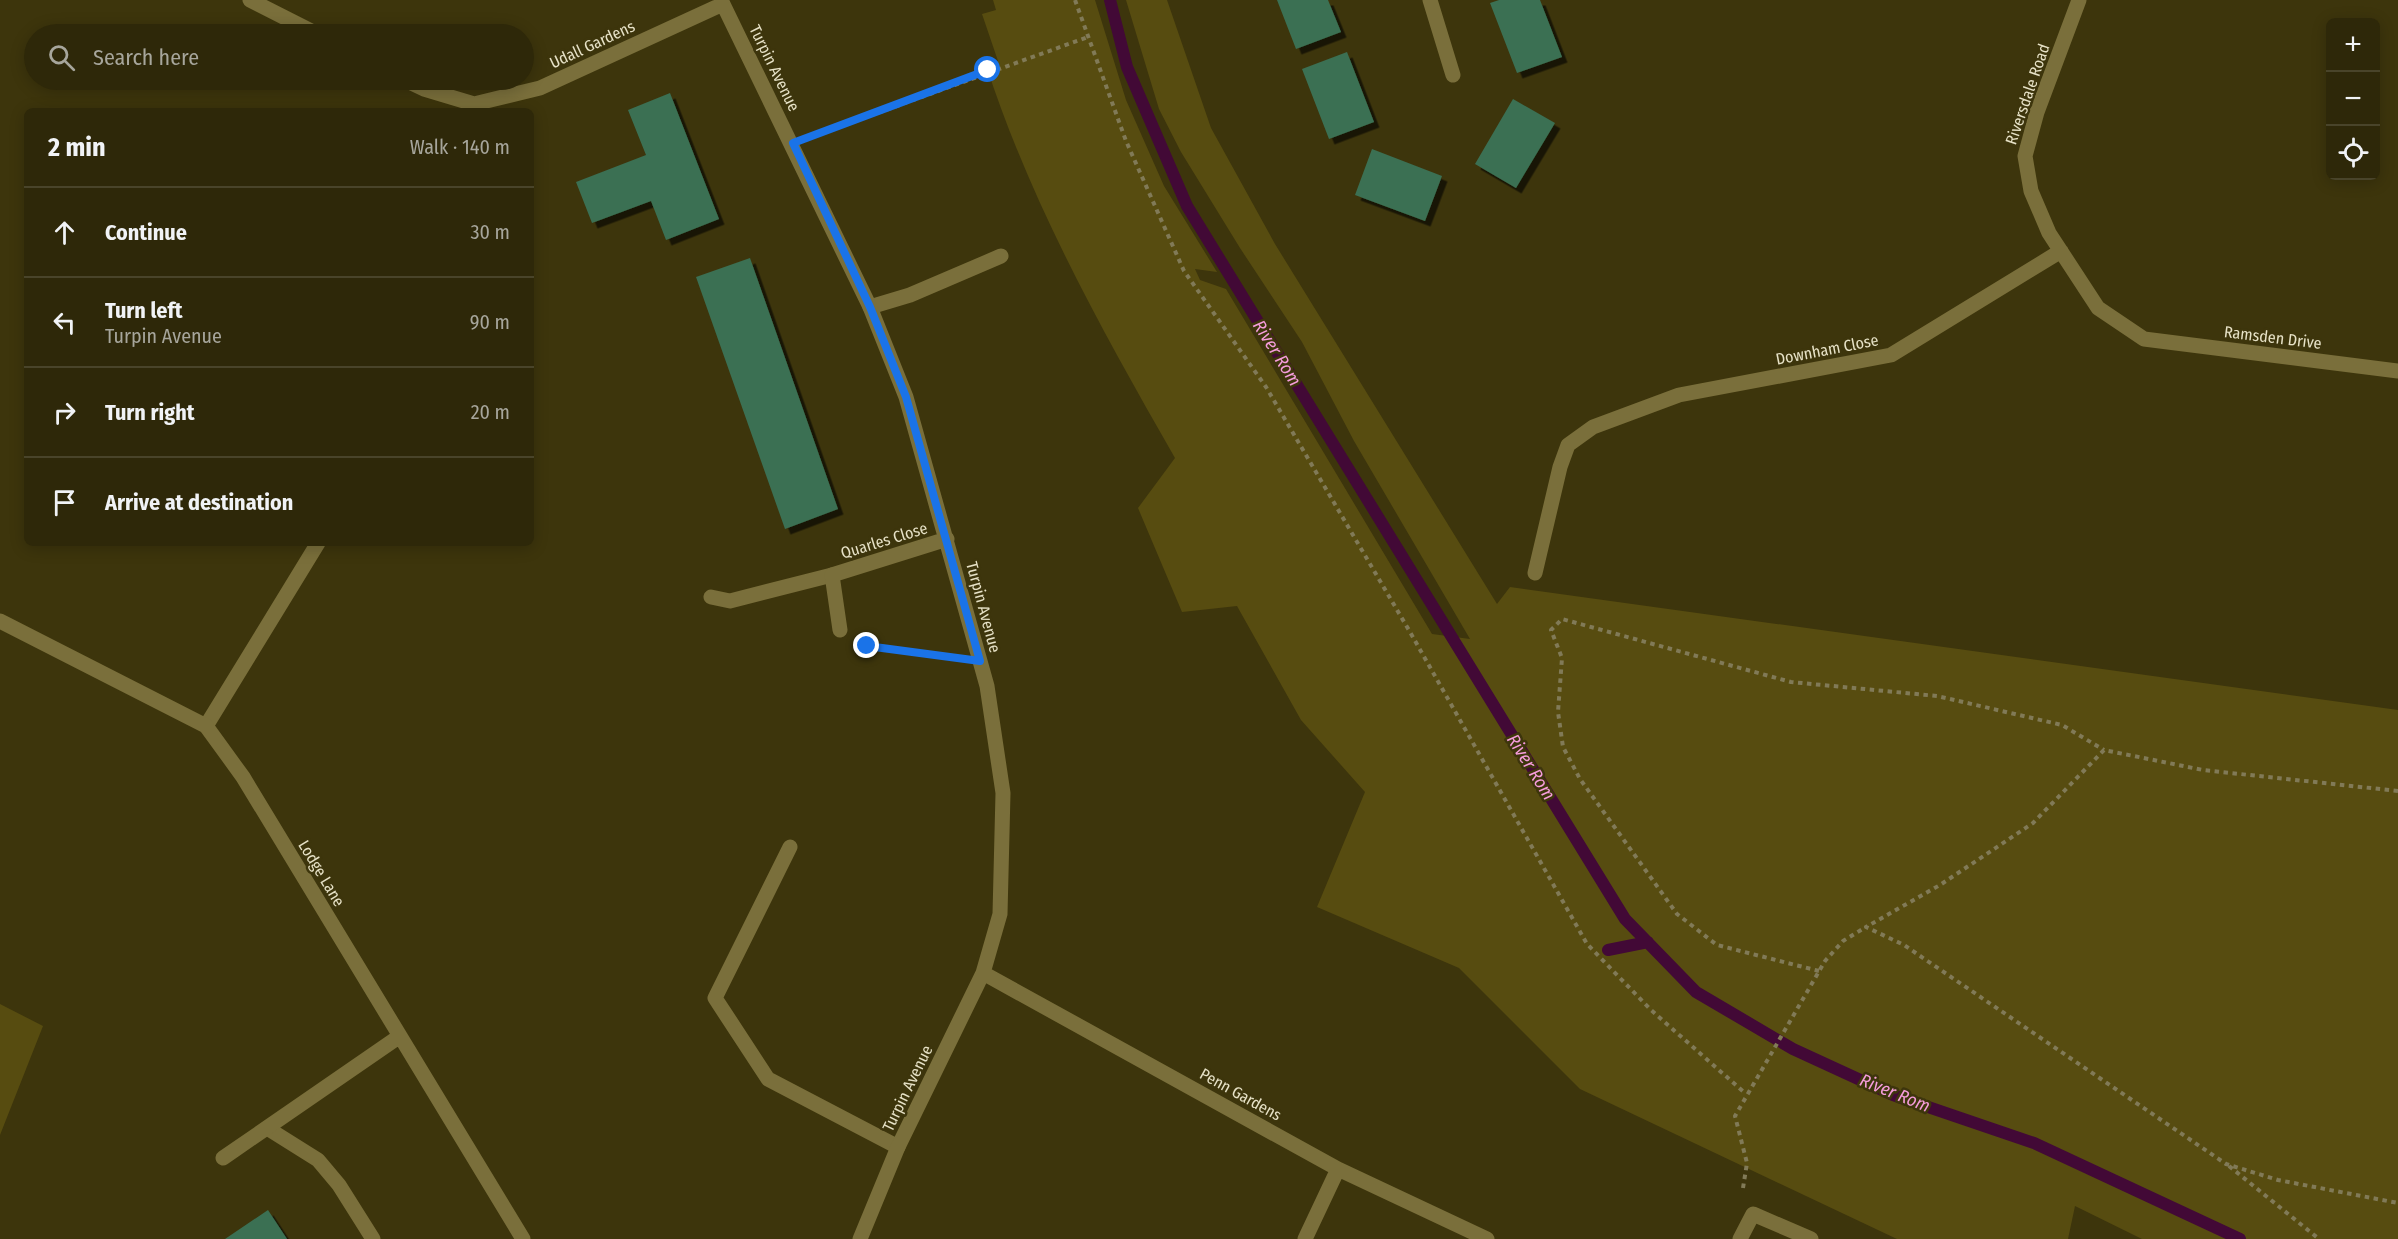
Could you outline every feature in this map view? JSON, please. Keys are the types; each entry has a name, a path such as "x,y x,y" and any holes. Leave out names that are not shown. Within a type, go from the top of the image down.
{"street":[{"path":"250,0 297,24"},
{"path":"1430,0 1453,75"},
{"name":"Riversdale Road","path":"2079,0 2037,112 2025,156 2031,191 2049,233 2098,308 2144,339"},
{"name":"Udall Gardens","path":"534,89 722,2"},
{"name":"Turpin Avenue","path":"722,2 793,143 870,307 906,397 980,661 998,748 1003,793 1000,914 983,973 898,1147 860,1239"},
{"name":"Udall Gardens","path":"427,90 474,104 531,90"},
{"name":"Downham Close","path":"1535,573 1560,467 1568,446 1593,427 1679,395 1891,355 2061,251"},
{"path":"870,307 910,295 1001,256"},
{"name":"Ramsden Drive","path":"2144,339 2398,371"},
{"name":"Quarles Close","path":"711,597 730,601 832,574 947,539"},
{"path":"206,726 316,546"},
{"path":"832,574 840,630"},
{"name":"Lodge Lane","path":"0,621 206,726 243,777 523,1239"},
{"path":"790,847 715,998 768,1079 898,1147"},
{"name":"Penn Gardens","path":"983,973 1338,1168 1487,1239"},
{"path":"223,1158 400,1036"},
{"path":"267,1128 318,1160 339,1185 373,1239"},
{"path":"1305,1239 1338,1168"},
{"path":"1740,1239 1753,1214 1811,1239"}],"path":[{"path":"1075,0 1125,141 1184,271 1266,387 1410,632 1587,945 1652,1010 1746,1094"},
{"path":"793,143 1088,37"},
{"path":"1819,970 1717,945 1677,914 1641,865 1580,779 1563,747 1558,712 1562,658 1551,630 1562,619 1791,682 1937,696 2062,725 2104,750 2203,770 2398,791"},
{"path":"855,647 980,661"},
{"path":"1753,1214 1741,1202 1747,1163 1735,1116 1791,1015 1819,970 1843,941 1940,885 2033,823 2104,750"},
{"path":"1866,927 1904,945 2226,1164 2319,1239"},
{"path":"2226,1164 2278,1180 2398,1203"}],"shaded area":[{"path":"993,0 1095,0 1126,100 1164,186 1217,272 1195,269 1200,280 1226,289 1432,634 1470,639 1354,441 1302,342 1240,248 1181,152 1159,109 1126,0 1167,0 1211,128 1275,244 1497,604 1510,587 2398,710 2398,1239 2142,1239 2075,1206 2068,1239 1897,1239 1580,1089 1459,968 1317,907 1365,792 1301,720 1237,606 1182,612 1138,508 1175,458 1070,266 1024,167 1004,117 986,65 998,61 982,14 996,10"},
{"path":"0,1004 43,1026 0,1135"}],"building":[{"path":"1277,0 1328,0 1341,32 1296,49"},
{"path":"1499,0 1540,0 1562,57 1517,73 1490,3"},
{"path":"1347,52 1374,122 1329,139 1302,69"},
{"path":"670,93 719,219 666,240 651,201 592,223 576,182 646,155 628,110"},
{"path":"1513,99 1555,123 1516,188 1475,164"},
{"path":"1372,149 1442,176 1425,221 1355,195"},
{"path":"750,258 838,509 785,529 696,277"},
{"path":"268,1210 287,1239 225,1239"}],"waterway":[{"name":"River Rom","path":"1110,0 1127,67 1187,206 1625,919 1696,992 1793,1049 1893,1095 2034,1143 2240,1239"},
{"path":"1608,950 1648,942"}],"route":[{"path":"867,646 980,661 906,397 870,307 793,143 988,70"}]}
